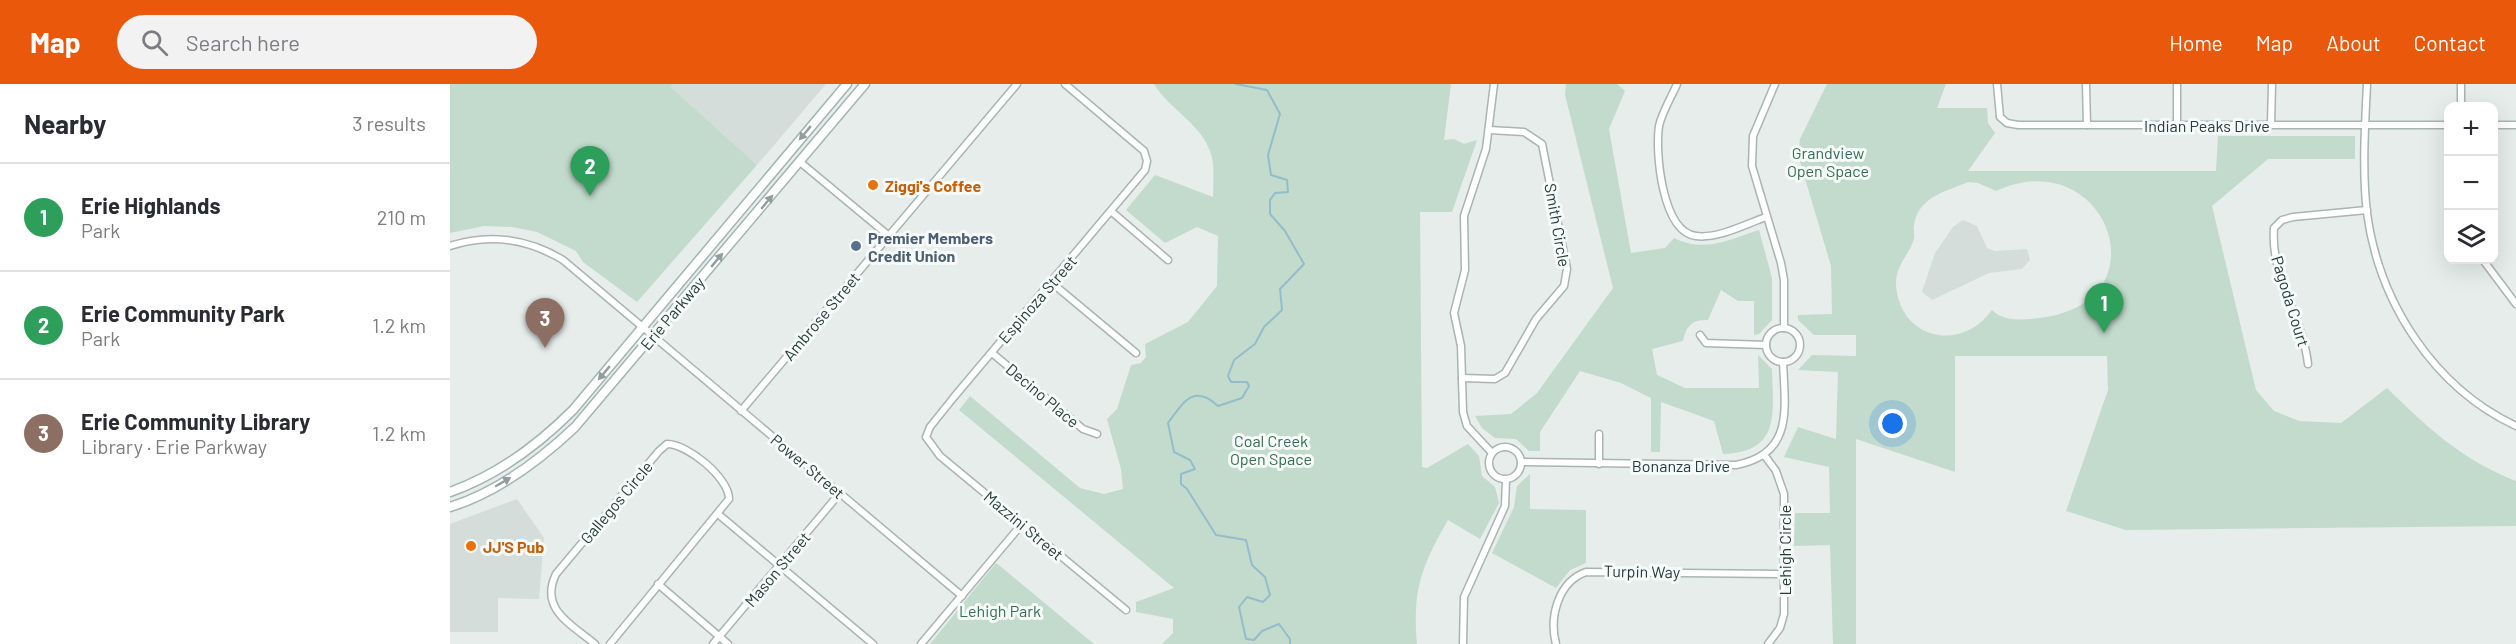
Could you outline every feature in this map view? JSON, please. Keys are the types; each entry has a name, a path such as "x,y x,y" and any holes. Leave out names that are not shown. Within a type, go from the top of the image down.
{"main road":[{"name":"Erie Parkway","path":"450,492 502,467 544,438 573,410 847,84"},
{"name":"Erie Parkway","path":"450,507 497,486 556,445 583,419 865,84"}],"street":[{"name":"Ambrose Street","path":"741,411 1017,84"},
{"name":"Espinoza Street","path":"926,437 930,428 992,352 1145,170 1147,161 1144,151 1065,84"},
{"path":"1492,453 1467,426 1463,412 1461,346 1454,313 1465,270 1464,216 1486,149 1494,84"},
{"path":"1677,84 1663,114 1658,143 1665,196 1674,222 1688,234 1709,236 1766,217"},
{"path":"1775,84 1753,136 1752,166 1784,280 1784,328"},
{"name":"Indian Peaks Drive","path":"1997,84 2000,117 2007,123 2018,125 2444,125"},
{"path":"2086,84 2086,125"},
{"path":"2177,84 2177,124"},
{"path":"2271,125 2272,84"},
{"path":"2367,84 2367,210 2379,267 2395,307 2416,340 2461,390 2503,420 2516,426"},
{"path":"2461,84 2461,102"},
{"path":"2498,125 2516,125"},
{"name":"Smith Circle","path":"1462,378 1495,378 1505,373 1531,327 1560,294 1567,278 1558,217 1542,144 1524,132 1489,130"},
{"path":"800,162 889,236"},
{"name":"Pagoda Court","path":"2308,364 2307,349 2281,280 2273,239 2274,228 2282,220 2293,217 2367,210"},
{"path":"1112,212 1168,260"},
{"name":"Power Street","path":"450,246 494,239 514,241 540,248 576,270 641,328 962,596"},
{"path":"2486,264 2516,303"},
{"path":"1052,283 1136,353"},
{"path":"1784,328 1794,332 1800,346 1795,357 1783,362 1769,355 1766,345 1771,333 1784,328"},
{"path":"1700,335 1706,343 1766,345"},
{"name":"Decino Place","path":"992,352 1083,429 1097,434"},
{"path":"1765,456 1776,445 1783,427 1783,362"},
{"path":"1521,462 1601,464 1599,434"},
{"name":"Mazzini Street","path":"926,437 940,456 1126,610"},
{"name":"Gallegos Circle","path":"595,644 554,607 550,598 550,585 556,574 663,447 670,444 683,446 725,483 729,499 610,644"},
{"path":"1508,447 1517,452 1521,462 1515,475 1506,479 1492,473 1489,463 1492,453 1508,447"},
{"name":"Bonanza Drive","path":"1601,464 1736,465 1752,462 1765,456"},
{"name":"Lehigh Circle","path":"1765,456 1776,471 1784,494 1784,614 1780,628 1768,644"},
{"path":"1463,644 1464,597 1505,506 1506,479"},
{"name":"Mason Street","path":"713,644 840,493"},
{"path":"718,514 873,644"},
{"path":"921,644 1022,524"},
{"name":"Turpin Way","path":"1556,644 1555,614 1559,600 1570,579 1586,572 1784,574"},
{"path":"658,584 728,644"}],"shaded area":[{"path":"673,84 826,84 757,165 671,87"},
{"path":"1963,220 1977,226 1987,248 1995,251 2027,249 2030,260 2022,269 1989,273 1932,300 1922,292 1935,253 1953,227"},
{"path":"517,499 544,538 539,599 498,598 498,632 450,632 450,524"}],"green space":[{"path":"450,84 673,84 671,87 757,165 637,302 583,262 576,251 537,232 512,227 484,226 450,233"},
{"name":"Coal Creek Open Space","path":"1154,84 1451,84 1444,140 1454,139 1464,144 1477,140 1452,212 1420,212 1422,467 1427,468 1468,444 1479,456 1482,476 1495,487 1499,503 1480,539 1448,520 1431,551 1421,579 1416,608 1417,644 1162,644 1173,633 1173,619 1136,612 1136,602 1174,588 959,410 970,396 1080,488 1104,494 1123,489 1121,469 1107,419 1117,409 1131,365 1141,363 1146,357 1145,344 1188,322 1217,286 1218,236 1197,227 1165,243 1126,210 1155,175 1213,197 1213,164 1207,144 1201,134"},
{"path":"1566,84 1617,84 1625,91 1609,129 1631,253 1665,248 1674,238 1706,245 1759,230 1772,278 1772,320 1759,334 1754,335 1754,301 1738,301 1721,290 1708,320 1691,324 1683,341 1652,349 1657,375 1685,388 1759,388 1758,355 1772,369 1773,401 1770,427 1764,438 1755,446 1742,452 1723,454 1714,421 1661,402 1660,452 1651,452 1651,398 1621,383 1580,371 1540,432 1540,451 1529,451 1516,439 1495,438 1482,428 1475,416 1511,414 1537,393 1613,288 1565,95"},
{"name":"Grandview Open Space","path":"1827,84 1946,84 1937,108 1987,108 1988,123 1995,133 1968,171 2216,171 2218,136 2355,136 2355,159 2268,159 2212,206 2256,390 2274,411 2299,421 2341,423 2387,388 2462,453 2516,481 2516,526 2126,530 2066,511 2108,390 2107,356 1955,356 1955,472 1856,439 1856,644 1833,644 1830,545 1794,546 1795,513 1830,513 1829,467 1784,457 1798,427 1836,439 1838,372 1798,370 1812,355 1856,356 1856,335 1814,335 1798,320 1798,315 1832,314 1831,266 1798,155 1800,139","holes":["2035,181 2068,187 2092,205 2107,230 2111,258 2102,285 2078,306 2039,318 2020,320 2002,317 1992,310 1979,324 1965,332 1949,335 1934,334 1920,328 1908,318 1900,304 1896,285 1900,266 1914,239 1917,216 1921,208 1934,197 1968,182 1978,183 1996,191"]},
{"path":"1530,474 1530,509 1586,510 1586,563 1570,570 1556,588 1492,553 1514,507 1517,486"},
{"name":"Lehigh Park","path":"996,563 1000,566 1094,644 930,644"}],"waterway":[{"path":"1236,84 1267,90 1280,114 1268,155 1271,175 1287,180 1288,192 1275,193 1270,200 1270,214 1285,231 1304,264 1280,289 1282,310 1264,327 1255,344 1234,360 1228,376 1231,382 1247,382 1249,386 1242,398 1218,406 1202,396 1189,398 1168,423 1174,452 1190,460 1195,469 1181,474 1181,484 1187,489 1216,535 1246,540 1252,565 1265,577 1270,595 1263,602 1247,597 1239,607 1246,639 1254,640 1262,631 1279,624 1290,639 1290,644"}],"place":[{"name":"Ziggi's Coffee","path":"873,185"},
{"name":"Erie Community Park","path":"590,196"},
{"name":"Premier Members Credit Union","path":"856,246"},
{"name":"Erie Highlands","path":"2104,333"},
{"name":"Erie Community Library","path":"545,348"},
{"name":"JJ'S Pub","path":"471,546"}]}
